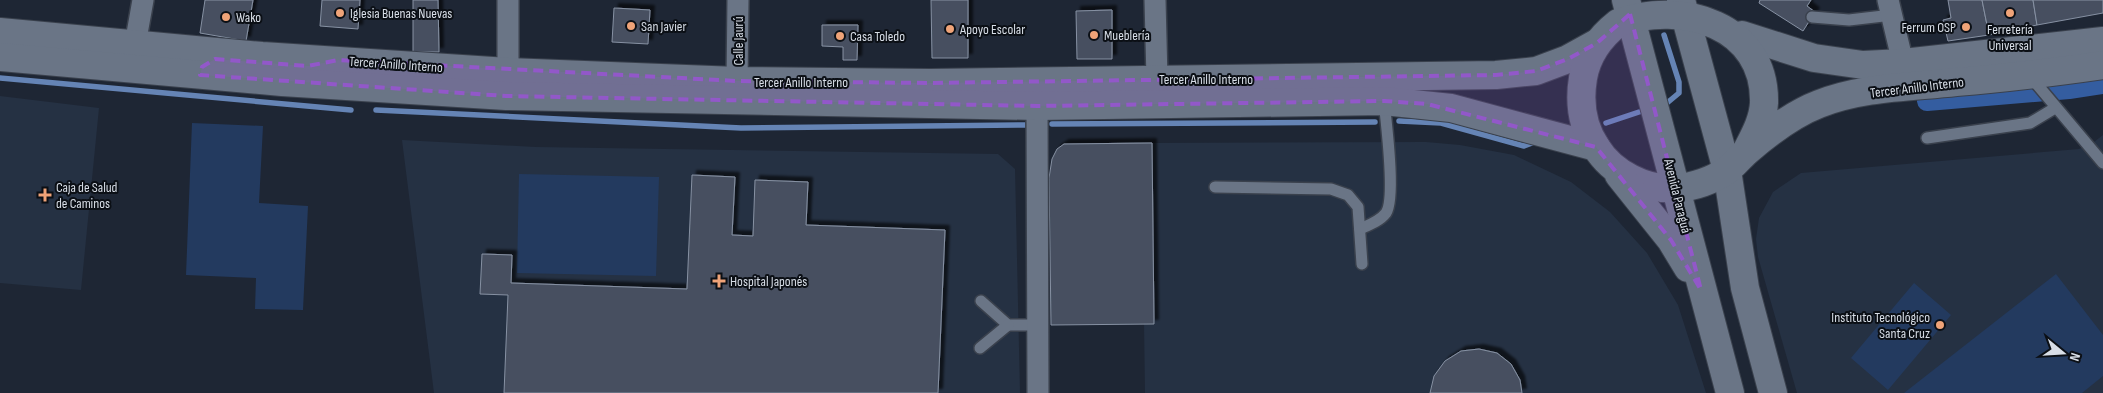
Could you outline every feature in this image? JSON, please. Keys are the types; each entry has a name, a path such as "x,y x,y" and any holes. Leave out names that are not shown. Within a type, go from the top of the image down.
{"main road":[{"name":"Tercer Anillo Interno","path":"2103,41 1903,63 1863,65 1814,58 1707,10 1682,2 1628,7 1597,43 1585,68 1580,95 1584,122 1604,157 1631,179 1653,187 1677,188 1703,183 1727,170 1753,146 1800,113 1820,103 1882,90 2039,83 2103,65"},
{"path":"1682,2 1727,170 1745,288 1773,393"},
{"name":"Avenida Paraguá","path":"1628,7 1677,188 1701,290 1730,393"},
{"name":"Tercer Anillo Interno","path":"1728,19 1756,56 1763,80 1764,105 1753,146"},
{"name":"Tercer Anillo Interno","path":"0,32 135,45 508,72 749,81 930,83 1496,75 1536,71 1568,59 1597,43"},
{"path":"0,40 120,53 132,49 135,45"},
{"path":"2039,83 2103,53"},
{"name":"Tercer Anillo Interno","path":"0,57 200,76 506,96 1037,106 1384,101 1450,108 1604,157"},
{"path":"200,76 202,67 207,61 215,59 308,66 323,65 338,60"},
{"path":"282,82 322,74 353,72 487,80 494,79 508,72 529,84 745,89 801,102"},
{"path":"749,81 781,86 836,90 1008,89 1025,96 1037,106 1050,93 1061,91 1143,88 1209,89 1261,78"},
{"path":"1732,202 1753,146"},
{"path":"1604,157 1671,240 1701,290"}],"street":[{"path":"135,45 143,0"},
{"path":"508,0 508,72"},
{"name":"Calle Jaurú","path":"738,0 749,81"},
{"path":"1155,0 1157,79"},
{"path":"1890,8 1903,63"},
{"path":"1037,106 1038,393"}],"lane":[{"path":"1812,17 1849,20 1890,8"},
{"path":"2039,83 2055,108 2103,163"},
{"path":"1360,229 1378,220 1387,212 1389,200 1388,142 1384,101"},
{"path":"1927,138 2030,123 2055,108"},
{"path":"1215,187 1331,189 1348,195 1358,207 1362,264"},
{"path":"980,300 1008,325"},
{"path":"980,348 1008,325 1038,325"}],"highlighted area":[{"path":"1630,14 1701,290 1671,240 1596,147 1427,104 1384,101 1037,106 506,96 200,75 202,67 215,59 308,66 338,60 737,81 930,83 1496,75 1536,71 1568,59 1597,43"}],"shaded area":[{"name":"Caja de Salud de Caminos","path":"0,96 99,108 81,290 0,283"},
{"path":"192,123 263,126 259,203 308,206 303,310 255,309 256,278 186,275"},
{"name":"Instituto Tecnológico Santa Cruz","path":"2103,135 2103,393 1797,393 1758,257 1756,239 1759,218 1773,192 1801,173 2079,149 2094,142"},
{"name":"Hospital Japonés","path":"402,140 536,147 998,154 1015,169 1020,393 434,393"},
{"path":"1426,142 1460,145 1514,155 1571,182 1610,212 1647,253 1678,305 1706,393 1145,393 1144,322 1154,324 1152,143"},
{"path":"519,174 659,177 656,276 517,273"},
{"path":"2056,274 2103,335 2103,376 2082,393 1904,393"},
{"path":"1914,283 1951,315 1888,390 1851,358"}],"building":[{"name":"Wako","path":"205,0 253,0 246,41 200,33"},
{"name":"Iglesia Buenas Nuevas","path":"322,0 360,0 358,29 320,26"},
{"path":"413,0 438,0 439,52 413,52"},
{"name":"Apoyo Escolar","path":"931,0 968,0 968,58 932,58"},
{"path":"1760,0 1811,0 1807,6 1815,12 1803,31 1759,3"},
{"name":"Ferrum OSP","path":"1948,0 1982,0 1989,35 1948,41 1943,20 1951,18"},
{"name":"Ferretería Universal","path":"1982,0 2033,0 2037,25 1989,35"},
{"path":"2033,0 2103,0 2103,13 2037,25"},
{"name":"San Javier","path":"614,8 650,10 648,44 612,42"},
{"name":"Mueblería","path":"1112,10 1112,59 1077,59 1076,11"},
{"name":"Casa Toledo","path":"822,25 858,25 857,60 843,60 843,47 822,46"},
{"path":"1152,143 1154,324 1051,325 1049,178 1052,159 1057,149 1064,144"},
{"path":"692,175 735,177 732,235 753,236 755,180 808,182 806,225 945,230 938,393 504,393 508,295 480,294 482,254 512,255 511,283 687,289"},
{"path":"1479,349 1497,353 1511,364 1520,380 1522,393 1430,393 1434,376 1445,361 1461,351"}],"waterway":[{"path":"1664,35 1679,82 1679,93 1667,103"},
{"path":"0,78 351,110"},
{"path":"1927,101 2069,89 2103,84"},
{"path":"376,110 741,128 1027,125"},
{"path":"1606,123 1639,112"},
{"path":"1399,121 1441,123 1524,146 1532,143"},
{"path":"1052,124 1375,122"}],"place":[{"name":"Iglesia Buenas Nuevas","path":"340,13"},
{"name":"Ferretería Universal","path":"2010,13"},
{"name":"Wako","path":"226,17"},
{"name":"San Javier","path":"631,26"},
{"name":"Ferrum OSP","path":"1966,27"},
{"name":"Apoyo Escolar","path":"950,29"},
{"name":"Mueblería","path":"1094,35"},
{"name":"Casa Toledo","path":"840,36"},
{"name":"Caja de Salud de Caminos","path":"45,195"},
{"name":"Hospital Japonés","path":"719,281"},
{"name":"Instituto Tecnológico Santa Cruz","path":"1940,325"}]}
